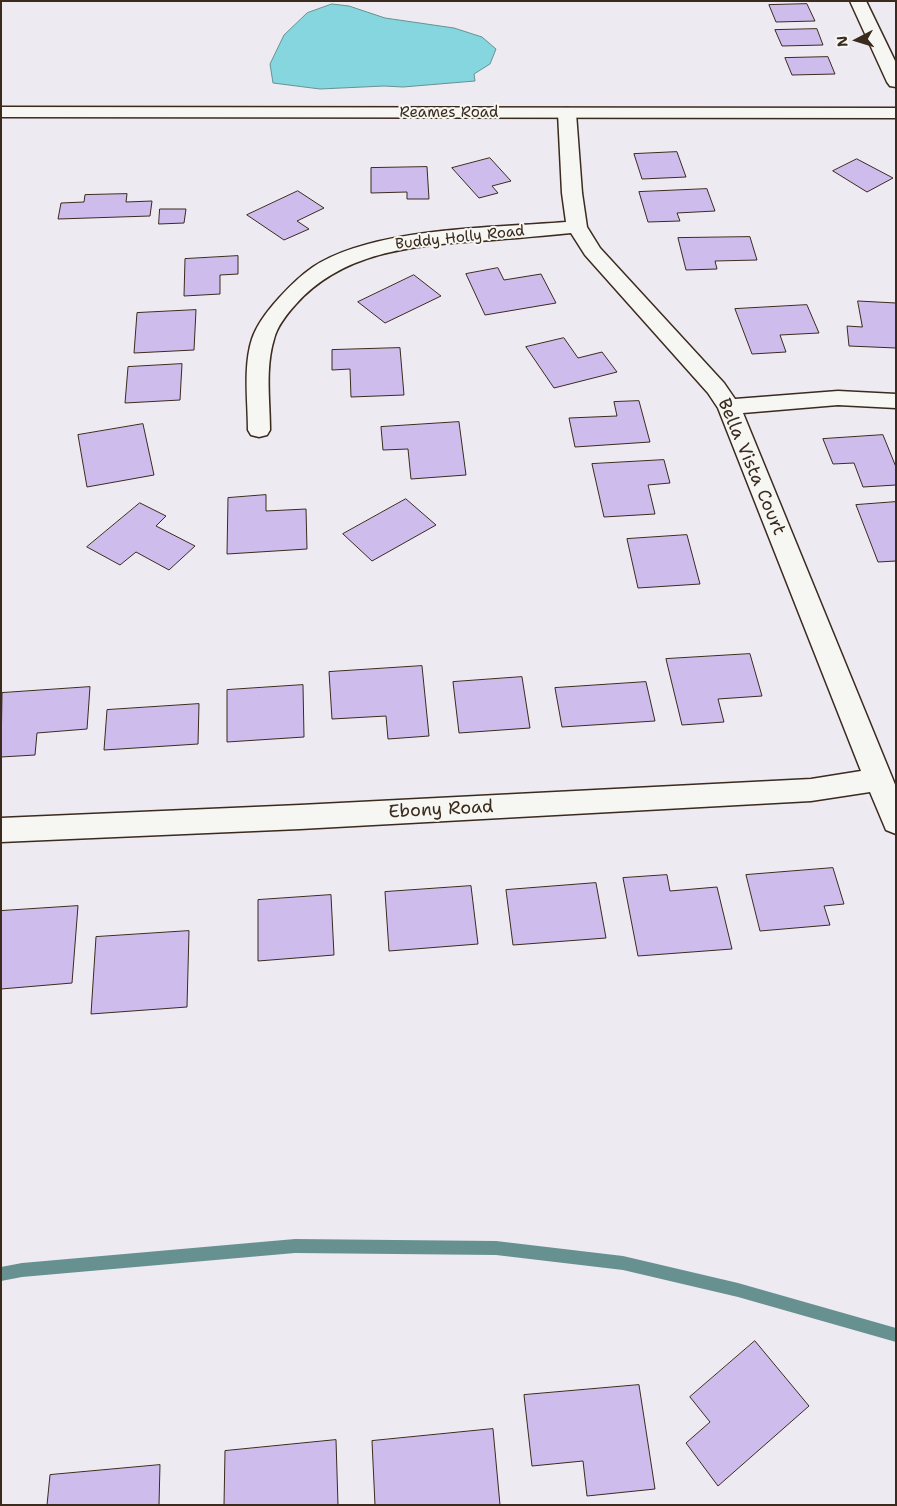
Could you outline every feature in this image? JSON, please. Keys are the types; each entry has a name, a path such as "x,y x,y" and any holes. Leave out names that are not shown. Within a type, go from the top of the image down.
{"street":[{"path":"858,1 896,82"},
{"name":"Reames Road","path":"1,112 896,113"},
{"name":"Bella Vista Court","path":"567,113 576,227 592,250 716,388 728,407 896,822"},
{"name":"Buddy Holly Road","path":"259,430 260,358 263,340 271,322 305,281 331,266 364,252 394,243 576,227"},
{"path":"728,407 838,398 896,401"},
{"name":"Ebony Road","path":"1,830 300,817 811,790 879,780"}],"water":[{"path":"332,4 349,6 385,18 454,28 482,37 496,49 490,64 474,74 475,81 403,87 320,89 273,83 270,64 284,35 307,13"}],"building":[{"path":"807,4 815,21 776,22 769,5"},
{"path":"817,29 823,45 782,46 775,30"},
{"path":"828,57 835,74 792,75 785,58"},
{"path":"677,152 686,177 642,179 634,154"},
{"path":"490,158 511,181 492,186 498,193 479,198 452,168"},
{"path":"857,159 893,178 867,192 833,171"},
{"path":"427,167 429,199 407,199 407,192 371,193 371,168"},
{"path":"707,189 715,211 677,213 680,221 648,222 639,192"},
{"path":"298,191 324,208 297,221 309,229 284,240 247,215"},
{"path":"127,194 126,202 152,201 150,216 58,219 61,203 84,202 85,195"},
{"path":"160,209 186,209 184,223 159,224"},
{"path":"750,237 757,260 715,261 717,269 686,270 678,238"},
{"path":"238,256 238,274 220,275 220,294 184,296 185,259"},
{"path":"498,268 504,280 541,274 556,303 485,315 466,274"},
{"path":"414,275 441,296 385,323 358,302"},
{"path":"858,301 896,303 896,348 849,346 847,326 862,327"},
{"path":"807,305 819,333 780,335 786,352 752,354 735,309"},
{"path":"196,310 194,350 134,353 137,313"},
{"path":"564,338 578,358 602,352 617,372 554,388 526,347"},
{"path":"400,348 404,395 351,397 350,369 332,370 332,350"},
{"path":"182,364 180,400 125,403 128,367"},
{"path":"639,401 650,442 575,447 569,418 617,416 614,402"},
{"path":"459,422 466,475 411,479 408,449 383,450 381,427"},
{"path":"143,424 154,475 87,487 78,435"},
{"path":"883,435 896,467 896,485 863,487 854,463 833,464 823,439"},
{"path":"664,460 670,483 648,485 655,514 604,517 592,464"},
{"path":"266,495 266,511 306,509 307,549 227,554 228,498"},
{"path":"406,499 436,525 372,561 343,534"},
{"path":"896,502 896,561 878,562 856,505"},
{"path":"140,503 166,516 156,526 195,546 169,570 136,552 120,565 87,547"},
{"path":"687,535 700,584 638,588 627,539"},
{"path":"750,654 762,696 718,699 724,722 682,725 666,659"},
{"path":"422,666 429,736 388,739 386,716 332,719 329,672"},
{"path":"522,677 530,728 459,733 453,682"},
{"path":"646,682 655,721 562,727 555,688"},
{"path":"303,685 304,737 227,742 227,690"},
{"path":"90,687 87,729 37,733 35,755 1,757 2,693"},
{"path":"199,704 198,744 104,750 107,710"},
{"path":"833,868 844,904 824,906 830,925 760,931 746,875"},
{"path":"667,875 670,891 717,887 732,949 638,956 623,878"},
{"path":"596,883 606,938 513,945 506,890"},
{"path":"471,886 478,944 389,951 385,892"},
{"path":"331,895 334,955 258,961 258,900"},
{"path":"78,906 72,983 1,989 1,911"},
{"path":"189,931 187,1007 91,1014 96,937"},
{"path":"755,1341 809,1406 718,1486 686,1443 710,1422 690,1397"},
{"path":"639,1385 655,1489 587,1496 583,1461 532,1466 524,1395"},
{"path":"493,1429 500,1505 375,1505 372,1441"},
{"path":"336,1440 338,1505 224,1505 225,1451"},
{"path":"160,1465 159,1505 47,1505 50,1475"}],"waterway":[{"path":"1,1274 22,1270 295,1246 496,1248 623,1263 738,1290 896,1335"}]}
